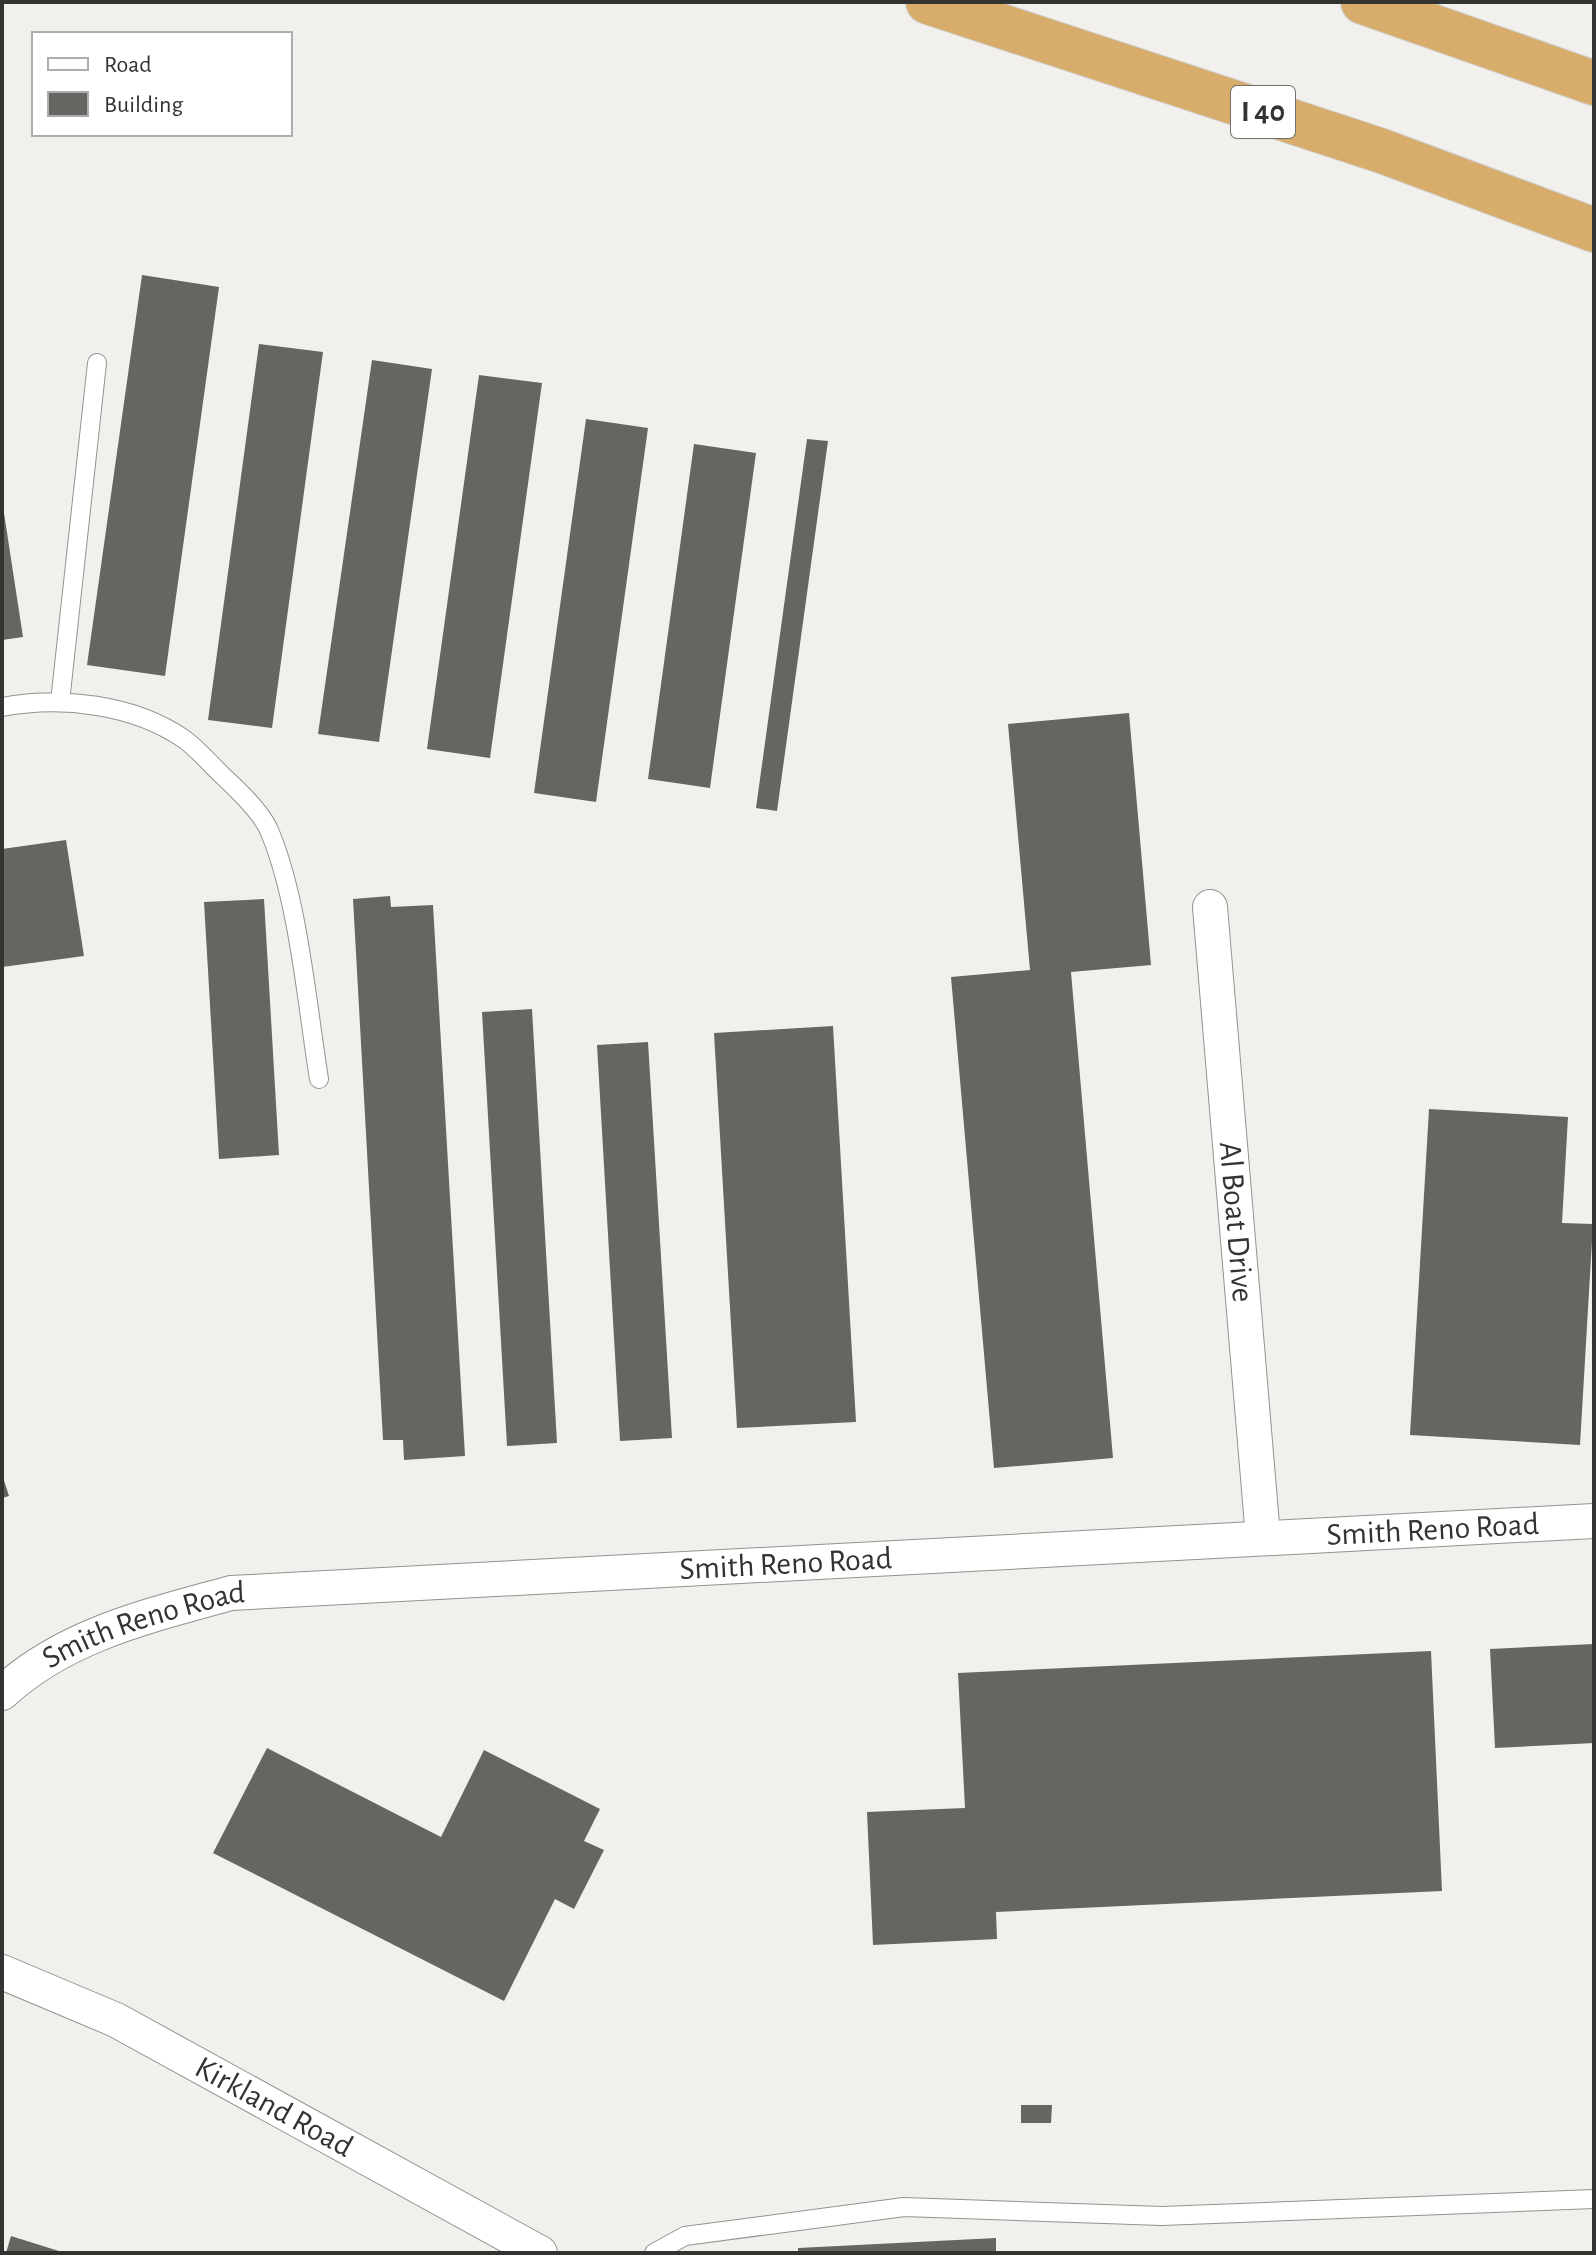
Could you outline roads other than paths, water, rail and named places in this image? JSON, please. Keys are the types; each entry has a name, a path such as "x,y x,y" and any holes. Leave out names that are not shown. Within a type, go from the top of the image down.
{"highway":[{"name":"I 40","path":"928,2 1382,151 1594,230"},
{"path":"1363,2 1594,83"}],"street":[{"name":"Al Boat Drive","path":"1210,907 1263,1537"},
{"name":"Smith Reno Road","path":"2,1693 31,1666 112,1626 231,1593 1594,1521"},
{"name":"Kirkland Road","path":"2,1972 116,2020 540,2253"}],"lane":[{"path":"60,702 97,363"},
{"path":"2,707 36,700 146,719 185,740 235,787 267,826 287,889 319,1079"},
{"path":"654,2253 685,2236 904,2207 1162,2216 1594,2199"}]}
